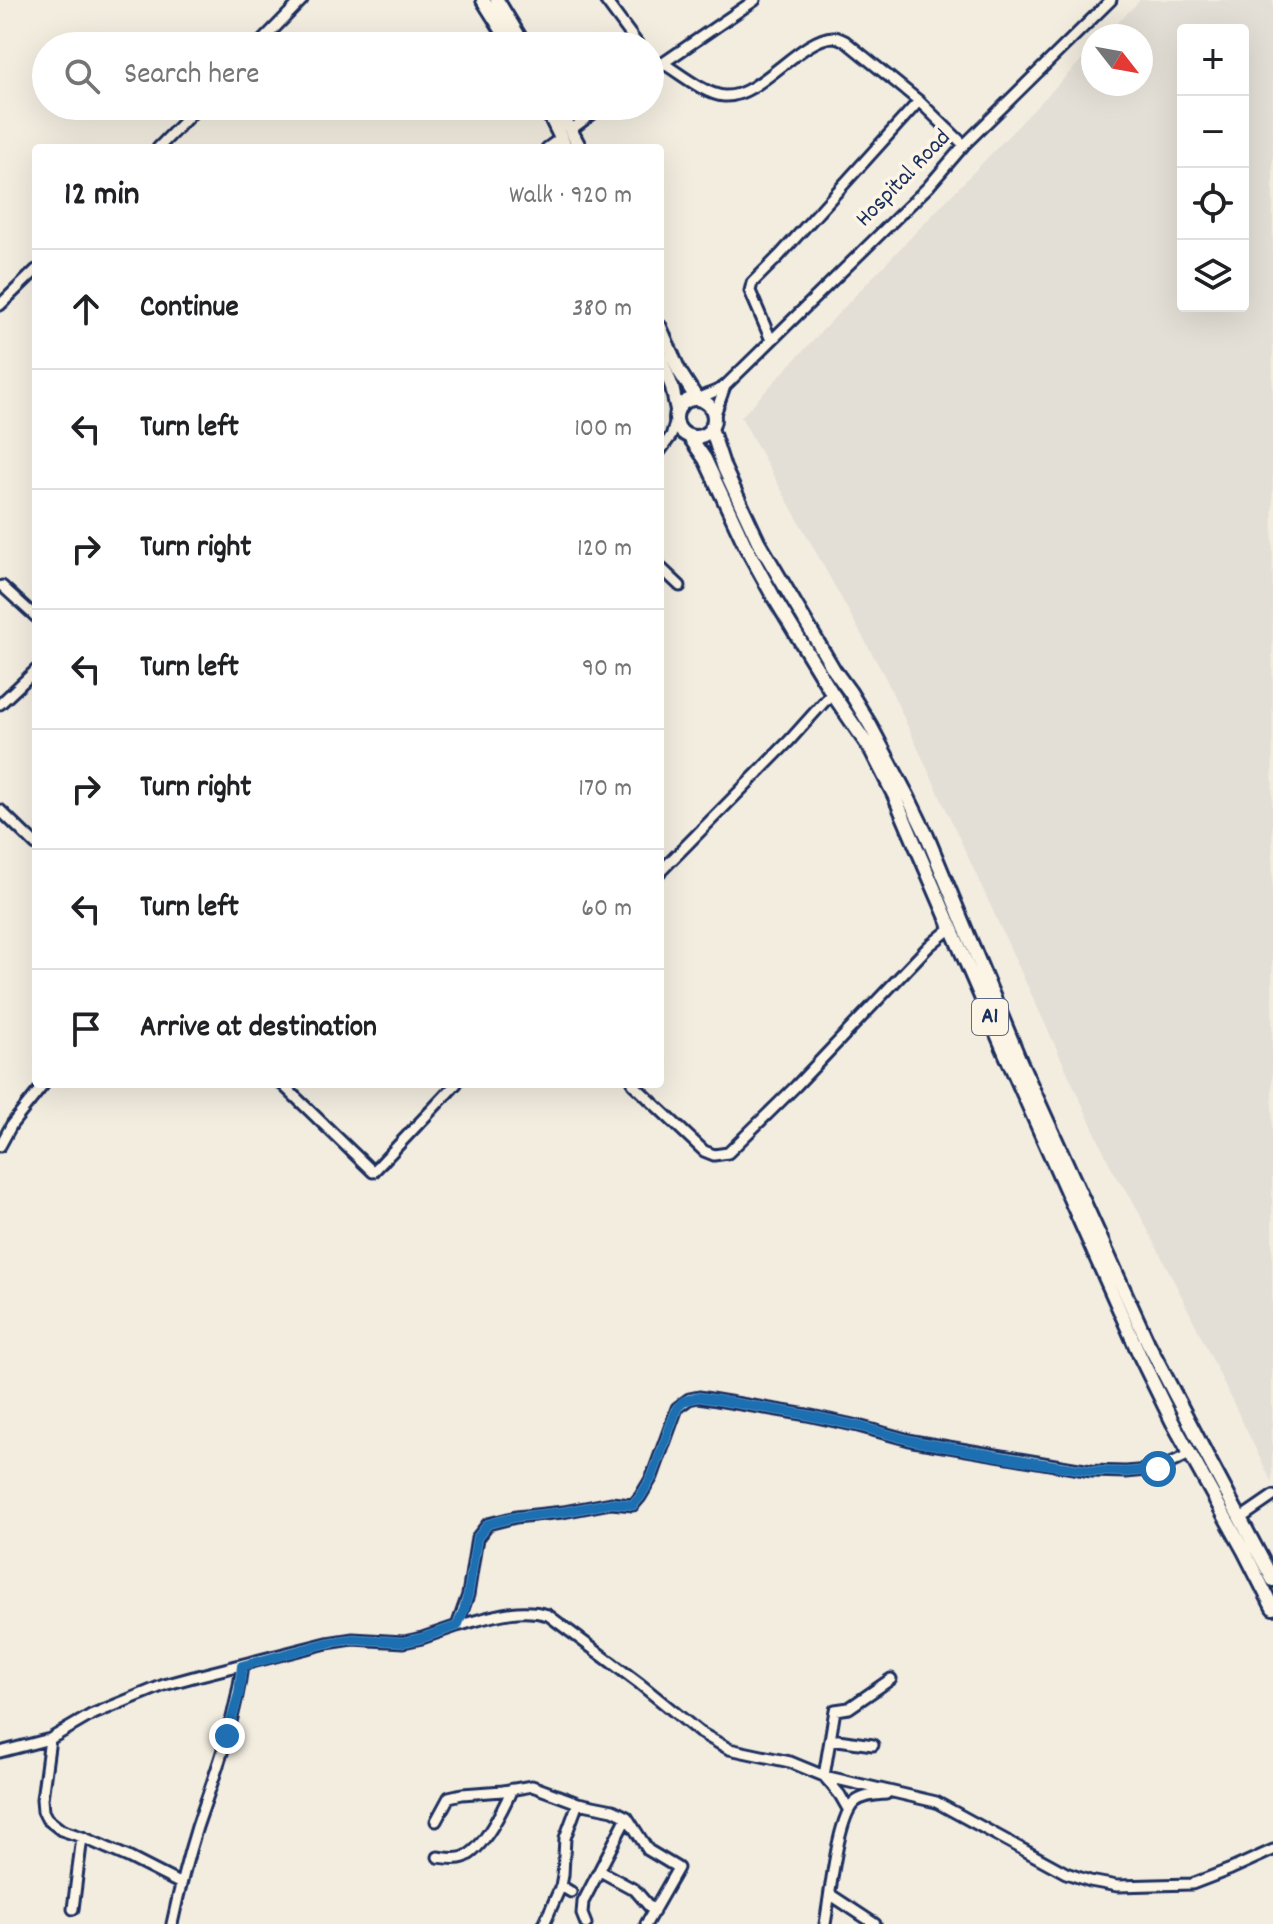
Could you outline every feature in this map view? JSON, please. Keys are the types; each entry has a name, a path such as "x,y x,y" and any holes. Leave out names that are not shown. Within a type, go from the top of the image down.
{"highway":[{"path":"483,0 503,32"},
{"path":"497,0 516,32"},
{"path":"552,120 564,143"},
{"path":"567,120 578,144"},
{"path":"664,335 686,382 708,404 712,422 703,435 689,436 679,428 672,387 664,367"},
{"path":"677,415 687,401 700,398"},
{"name":"A1","path":"712,422 723,465 758,541 834,670 857,703 927,836 1020,1061 1136,1316 1273,1580"},
{"name":"A1","path":"689,436 707,464 753,559 832,693 877,761 894,795 1141,1358 1273,1608"}],"street":[{"path":"271,32 302,0"},
{"path":"605,0 629,32"},
{"path":"664,60 755,0"},
{"name":"Hospital Road","path":"726,385 928,187 964,145 1111,0"},
{"path":"664,70 712,93 736,95 815,43 833,37 845,41 919,101 964,145"},
{"path":"771,340 750,291 752,283 919,101"},
{"path":"162,144 185,120"},
{"path":"572,129 584,120"},
{"path":"0,305 32,274"},
{"path":"700,398 726,385"},
{"path":"712,422 726,385"},
{"path":"664,446 671,436 677,415"},
{"path":"664,448 689,436"},
{"path":"664,571 680,586"},
{"path":"2,586 32,613"},
{"path":"0,704 32,674"},
{"path":"664,868 832,693"},
{"path":"0,810 32,841"},
{"path":"637,1088 704,1151 714,1155 728,1153 929,946 952,927"},
{"path":"0,1146 12,1124 41,1088"},
{"path":"286,1088 373,1172 450,1088"},
{"path":"457,1626 468,1595 477,1538 483,1528 516,1517 611,1503 633,1505 652,1477 677,1408 694,1397 807,1415 913,1441 1091,1471 1158,1469 1190,1454"},
{"path":"1241,1518 1273,1496"},
{"path":"0,1752 50,1739 91,1715 164,1685 327,1643 353,1639 404,1642 507,1612 541,1613 548,1615 640,1684 699,1732 729,1749 790,1762 824,1776 936,1802 1066,1873 1090,1881 1117,1886 1192,1884 1273,1850"},
{"path":"172,1924 181,1884 239,1693 242,1666"},
{"path":"824,1776 835,1710 849,1708 891,1679"},
{"path":"50,1739 42,1799 47,1819 61,1830 181,1884"},
{"path":"831,1739 873,1745"},
{"path":"824,1776 848,1809"},
{"path":"436,1821 449,1797 532,1786 578,1803 613,1810 627,1817 648,1850 678,1868 646,1924"},
{"path":"438,1857 465,1857 473,1851 501,1814 512,1789"},
{"path":"825,1924 841,1827 848,1809 857,1800 872,1795 897,1793"},
{"path":"544,1924 561,1886 565,1838 578,1803"},
{"path":"586,1924 582,1914 583,1902 627,1817"},
{"path":"73,1909 82,1837"},
{"path":"600,1871 635,1890 654,1912"},
{"path":"561,1886 571,1892"},
{"path":"831,1895 875,1924"}],"shaded area":[{"path":"1140,0 1273,0 1272,1483 1182,1297 1134,1203 1112,1169 885,677 741,417 1081,60 1081,96 1153,96 1153,24 1117,24"}],"route":[{"path":"227,1736 239,1693 242,1666 327,1643 353,1639 404,1642 457,1626 468,1595 477,1538 488,1524 611,1503 633,1505 652,1477 674,1413 689,1399 699,1397 807,1415 913,1441 1091,1471 1158,1469"}]}
